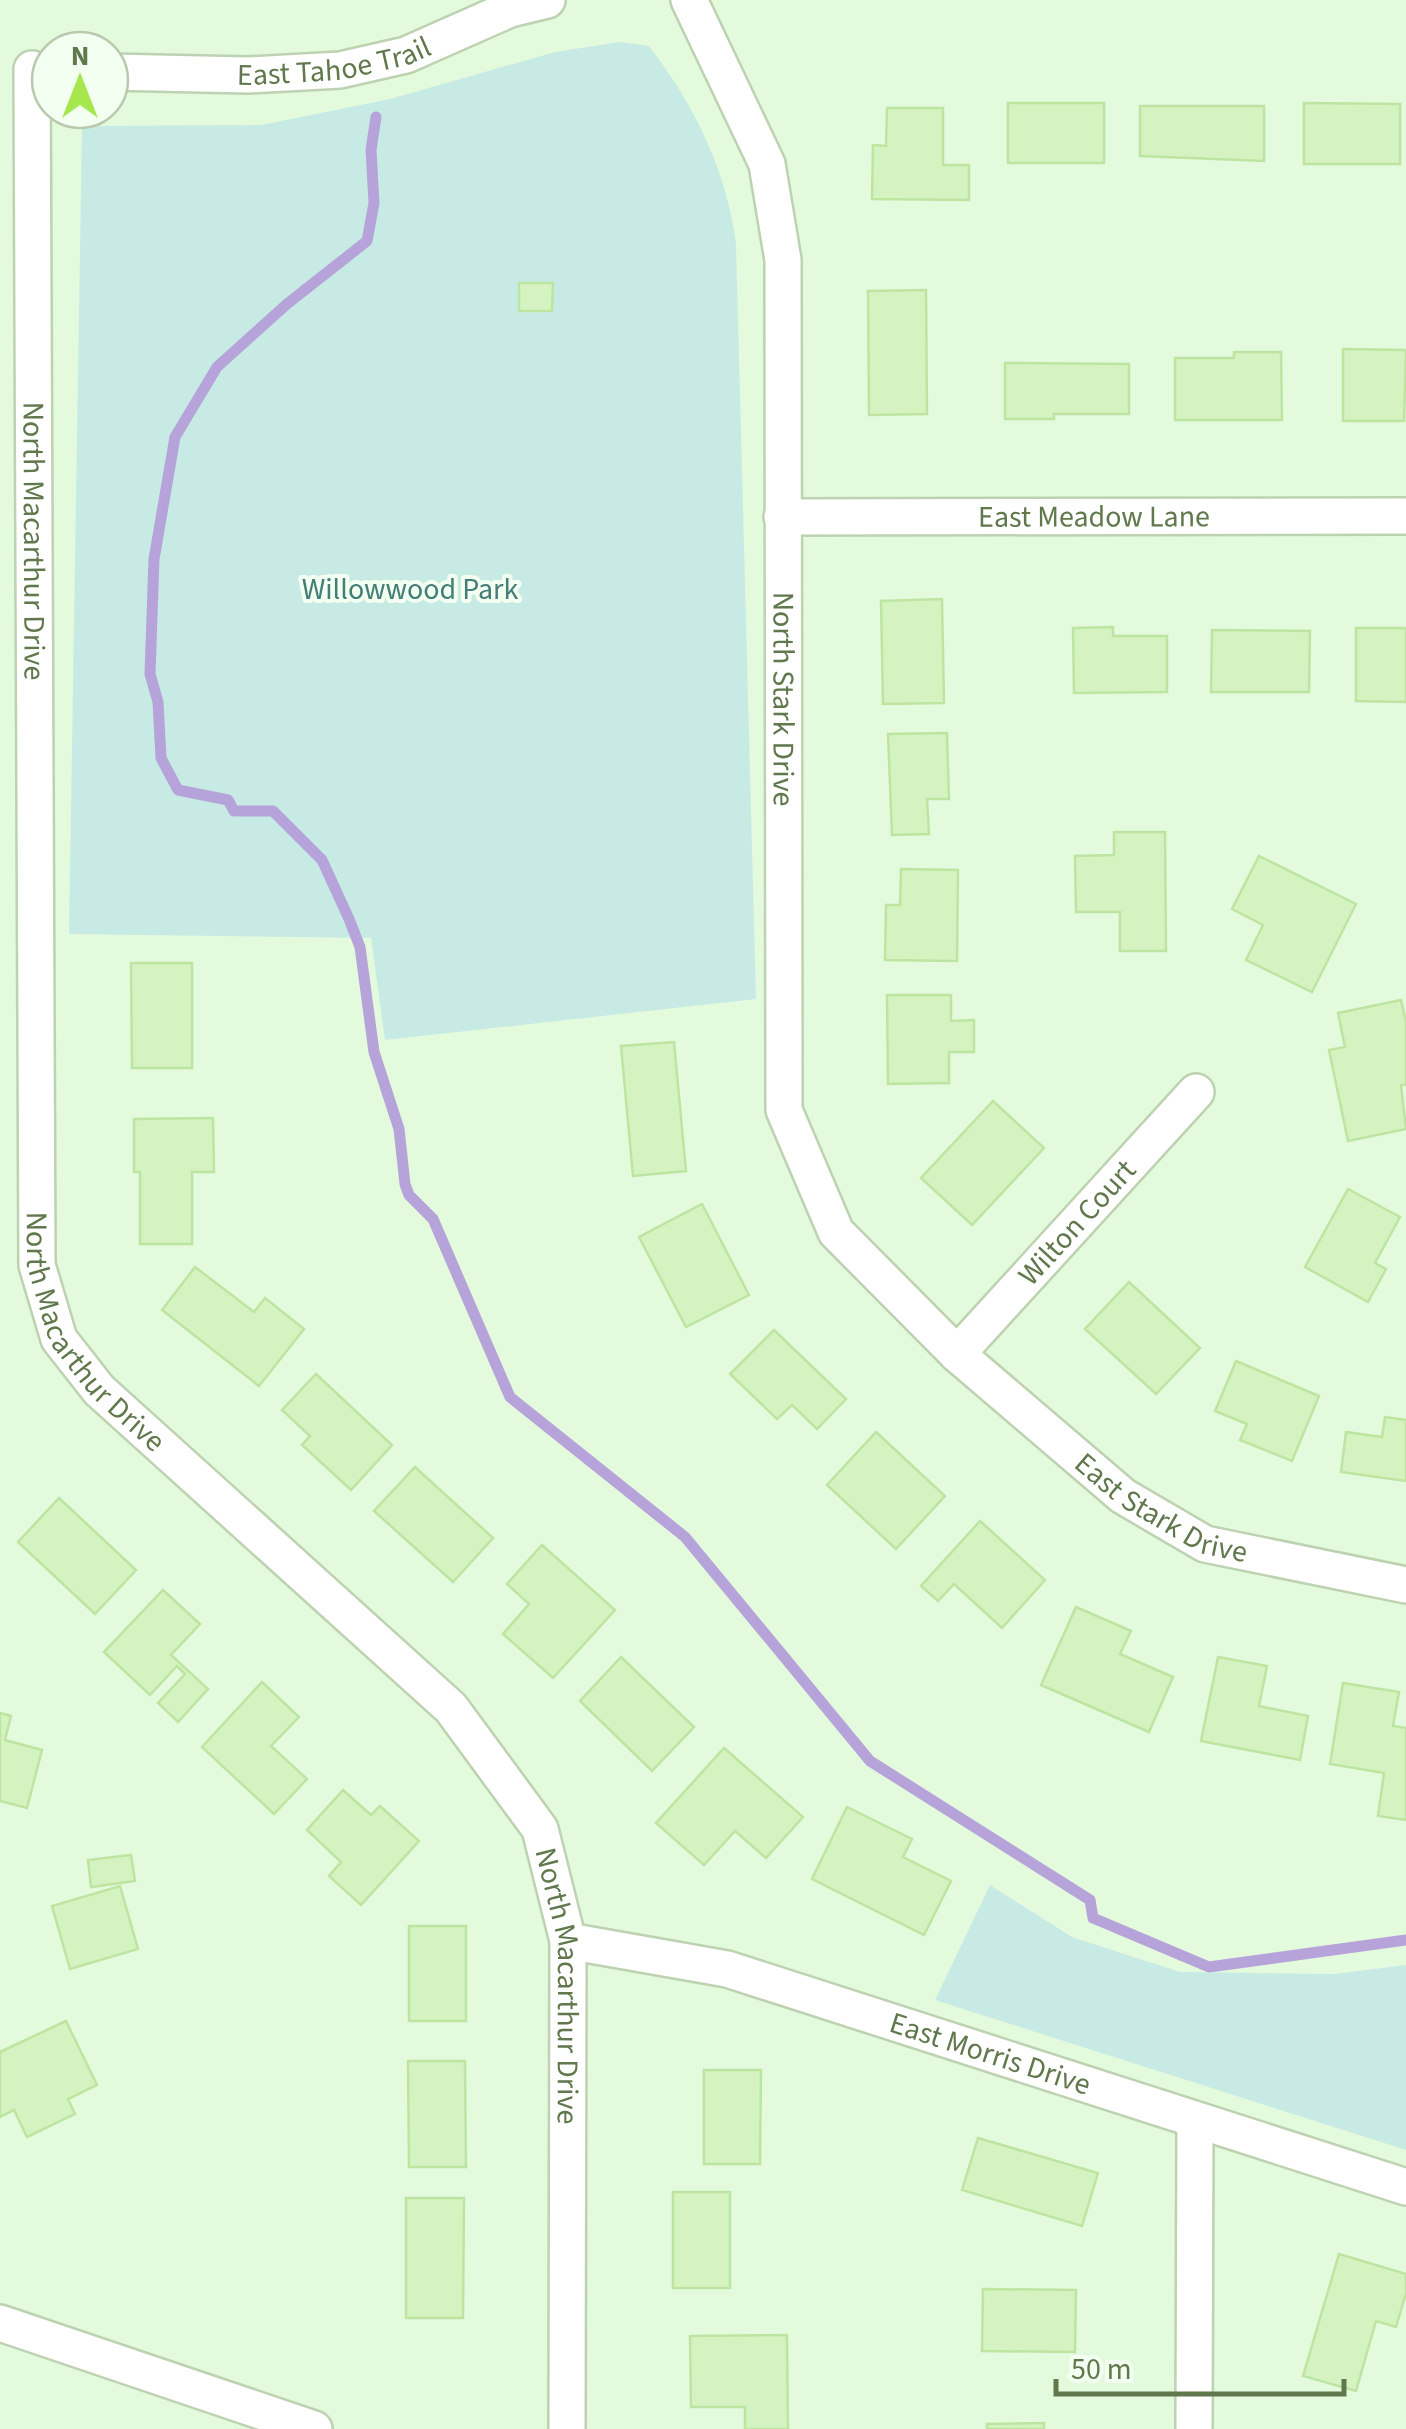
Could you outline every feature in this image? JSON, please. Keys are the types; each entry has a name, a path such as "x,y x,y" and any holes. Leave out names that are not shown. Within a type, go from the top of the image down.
{"street":[{"name":"East Tahoe Trail","path":"130,72 248,75 340,70 406,55 510,9 547,0"},
{"name":"North Stark Drive","path":"689,0 767,164 783,260 784,1110 836,1232 956,1354"},
{"name":"North Macarthur Drive","path":"27,70 37,1265 59,1339 99,1390 451,1708 540,1829 568,1941 567,2429"},
{"name":"East Meadow Lane","path":"782,517 1406,516"},
{"name":"Wilton Court","path":"956,1354 1196,1092"},
{"name":"East Stark Drive","path":"956,1354 1123,1496 1205,1544 1406,1585"},
{"name":"East Morris Drive","path":"568,1941 727,1969 1406,2187"},
{"path":"1194,2429 1195,2122"},
{"path":"0,2324 314,2429"}],"shaded area":[{"path":"0,0 1406,0 1406,2429 0,2429"}],"green space":[{"name":"Willowwood Park","path":"620,42 649,46 706,139 732,217 736,244 756,999 385,1040 371,938 69,934 82,130 261,125 390,99 555,52"},
{"path":"990,1885 1072,1937 1180,1972 1335,1974 1406,1965 1406,2150 935,2000"}],"building":[{"path":"1008,103 1104,103 1104,163 1008,163"},
{"path":"1304,103 1400,104 1400,164 1304,164"},
{"path":"1140,106 1264,106 1264,161 1140,156"},
{"path":"887,108 943,108 943,165 969,165 969,200 872,199 873,145 886,146"},
{"path":"519,283 553,283 552,311 519,311"},
{"path":"926,290 927,414 869,415 868,291"},
{"path":"1343,349 1406,350 1404,421 1343,421"},
{"path":"1234,352 1281,352 1282,420 1175,420 1175,358 1234,358"},
{"path":"1005,363 1129,364 1129,414 1054,414 1054,419 1005,419"},
{"path":"942,599 944,703 883,704 881,601"},
{"path":"1113,627 1113,636 1167,636 1167,692 1074,693 1073,628"},
{"path":"1356,628 1406,628 1406,702 1356,701"},
{"path":"1212,630 1310,631 1309,692 1211,692"},
{"path":"947,733 949,799 927,799 929,834 892,835 888,734"},
{"path":"1114,832 1165,832 1166,951 1120,951 1120,912 1076,912 1075,856 1114,855"},
{"path":"1259,856 1356,904 1312,992 1246,960 1263,925 1232,909"},
{"path":"901,869 958,870 957,961 885,960 886,905 900,905"},
{"path":"131,963 192,963 192,1068 132,1068"},
{"path":"887,995 951,995 951,1021 974,1020 974,1052 949,1052 949,1083 888,1084"},
{"path":"1401,1000 1406,1022 1406,1085 1401,1085 1406,1129 1348,1141 1329,1050 1345,1047 1338,1013"},
{"path":"674,1042 686,1171 633,1176 621,1046"},
{"path":"993,1101 1044,1148 972,1225 921,1178"},
{"path":"213,1118 214,1172 192,1172 192,1244 140,1244 140,1172 134,1172 134,1119"},
{"path":"1348,1189 1400,1217 1375,1263 1386,1269 1368,1302 1305,1267"},
{"path":"702,1204 749,1295 686,1327 639,1237"},
{"path":"195,1267 254,1312 265,1298 304,1329 259,1386 162,1310"},
{"path":"1129,1282 1200,1348 1156,1394 1085,1329"},
{"path":"774,1330 846,1399 817,1429 792,1405 777,1419 730,1374"},
{"path":"1236,1361 1319,1396 1292,1461 1240,1440 1247,1424 1215,1411"},
{"path":"316,1374 392,1445 351,1490 302,1445 310,1436 282,1410"},
{"path":"1385,1417 1406,1420 1406,1481 1341,1472 1346,1432 1382,1437"},
{"path":"876,1432 945,1496 896,1549 827,1485"},
{"path":"415,1467 493,1538 453,1582 374,1511"},
{"path":"59,1498 136,1570 95,1614 18,1542"},
{"path":"980,1521 1045,1580 1002,1628 954,1584 938,1601 921,1586"},
{"path":"542,1545 615,1610 553,1678 503,1634 529,1604 507,1584"},
{"path":"163,1590 200,1624 171,1655 208,1689 178,1722 158,1703 185,1674 177,1666 150,1695 104,1652"},
{"path":"1076,1607 1131,1631 1120,1654 1173,1677 1149,1732 1041,1685"},
{"path":"621,1657 694,1727 652,1771 580,1701"},
{"path":"1218,1657 1267,1666 1259,1706 1308,1716 1300,1760 1201,1741"},
{"path":"262,1682 299,1717 271,1746 307,1779 274,1814 202,1747"},
{"path":"1343,1683 1399,1692 1393,1726 1406,1728 1406,1820 1378,1816 1384,1773 1330,1764"},
{"path":"0,1713 11,1716 5,1740 42,1750 27,1808 0,1801"},
{"path":"724,1748 803,1817 766,1858 735,1831 704,1865 656,1823"},
{"path":"343,1790 371,1815 380,1806 419,1841 361,1905 329,1876 341,1862 307,1830"},
{"path":"847,1807 912,1839 903,1857 951,1881 924,1935 812,1879"},
{"path":"131,1855 135,1881 91,1887 88,1860"},
{"path":"120,1886 138,1949 70,1969 52,1906"},
{"path":"409,1926 466,1926 466,2021 409,2021"},
{"path":"66,2021 97,2085 68,2099 75,2114 27,2137 14,2110 0,2117 0,2052"},
{"path":"408,2061 465,2061 466,2167 409,2167"},
{"path":"704,2070 761,2070 760,2164 704,2164"},
{"path":"978,2138 1098,2173 1082,2226 962,2190"},
{"path":"673,2192 730,2192 730,2288 673,2288"},
{"path":"406,2198 464,2198 463,2318 406,2318"},
{"path":"1339,2254 1406,2274 1406,2293 1396,2327 1376,2321 1356,2391 1303,2376"},
{"path":"983,2289 1076,2290 1075,2352 982,2351"},
{"path":"787,2335 788,2429 745,2429 745,2407 691,2407 690,2336"},
{"path":"1044,2423 1044,2429 987,2429 987,2424"}],"waterway":[{"path":"376,117 371,150 374,203 367,241 287,304 217,367 175,437 154,559 150,674 158,702 161,758 178,790 228,800 234,811 273,811 322,860 360,947 374,1052 399,1129 405,1184 409,1195 433,1219 510,1397 685,1537 870,1761 1090,1900 1093,1918 1209,1967 1406,1940"}]}
